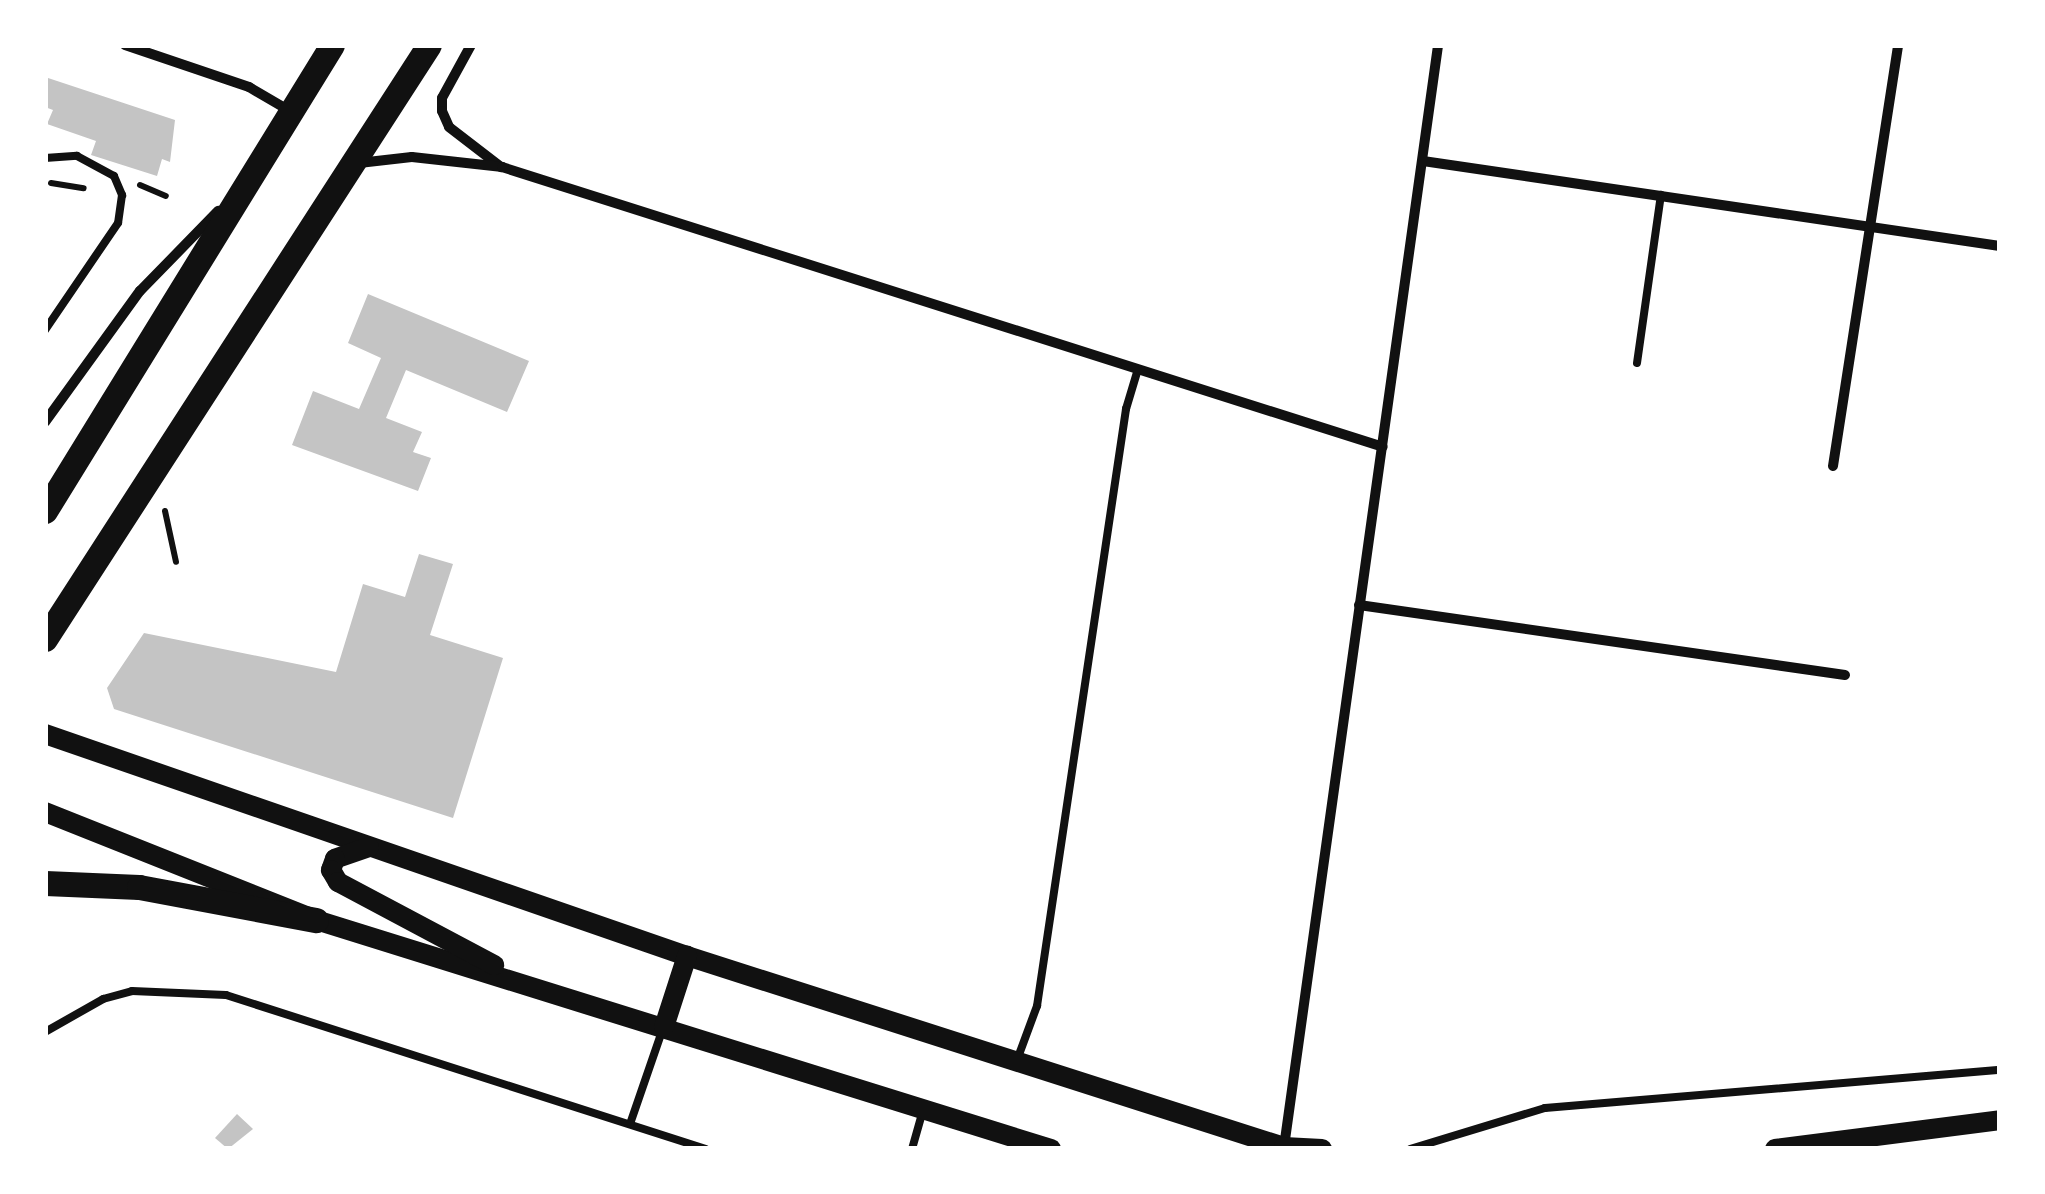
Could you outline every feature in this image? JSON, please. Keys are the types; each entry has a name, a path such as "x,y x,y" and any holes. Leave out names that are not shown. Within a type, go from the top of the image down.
{"main road":[{"path":"45,511 233,196 332,45"},
{"path":"45,639 430,45"},
{"path":"45,734 687,956 1284,1148 1322,1149"},
{"path":"45,812 316,920 925,1106 1051,1149"},
{"path":"368,847 334,860 331,870 338,882 536,988"},
{"path":"45,883 138,887 316,920"},
{"path":"664,1027 687,956"},
{"path":"1775,1149 2000,1120"}],"street":[{"path":"126,45 249,86 290,111"},
{"path":"471,45 442,98 442,111 449,126 502,167"},
{"path":"1284,1148 1438,45"},
{"path":"1834,466 1898,45"},
{"path":"351,165 412,157 502,167 1384,447"},
{"path":"1422,161 2000,246"},
{"path":"46,421 140,291 233,196"},
{"path":"1358,605 1845,675"}],"lane":[{"path":"45,158 77,156 114,176 122,194 118,223 45,330"},
{"path":"1637,362 1661,195"},
{"path":"1018,1060 1037,1006 1126,409 1138,369"},
{"path":"45,1032 103,999 132,991 226,995 706,1149"},
{"path":"630,1124 664,1027"},
{"path":"1410,1149 1545,1108 2000,1070"},
{"path":"912,1149 925,1106"}],"building":[{"path":"45,77 175,120 170,162 162,159 157,176 91,155 96,141 47,124 53,110 45,107"},
{"path":"368,294 529,361 507,412 406,370 386,418 422,432 413,452 431,458 418,491 292,445 313,391 359,409 381,358 348,343"},
{"path":"419,554 453,564 430,635 503,658 453,818 114,709 107,688 144,633 336,672 363,584 405,597"},
{"path":"237,1114 253,1129 228,1149 215,1138"}]}
